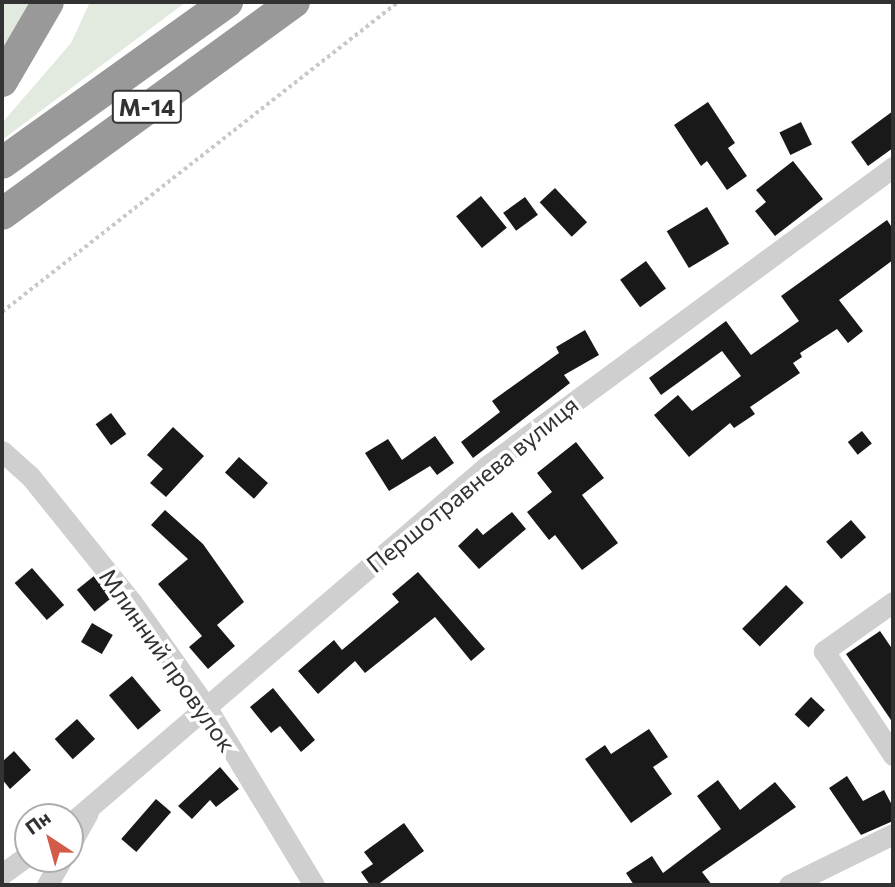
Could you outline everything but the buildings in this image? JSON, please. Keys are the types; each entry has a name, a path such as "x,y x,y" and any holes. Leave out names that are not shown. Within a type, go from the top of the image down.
{"highway":[{"path":"2,81 48,2"},
{"name":"М-14","path":"2,163 227,2"},
{"name":"М-14","path":"2,214 296,2"}],"street":[{"name":"Першотравнева вулиця","path":"84,814 205,705 487,466 893,167"},
{"name":"Млинний провулок","path":"2,451 30,476 131,601 205,705 314,885"},
{"path":"893,602 824,650 893,755"},
{"path":"84,820 90,810"},
{"path":"789,885 893,834"}],"path":[{"path":"2,312 398,2"}],"shaded area":[{"path":"2,2 29,2 2,50"},
{"path":"90,2 186,2 2,140 2,123 71,43"}]}
